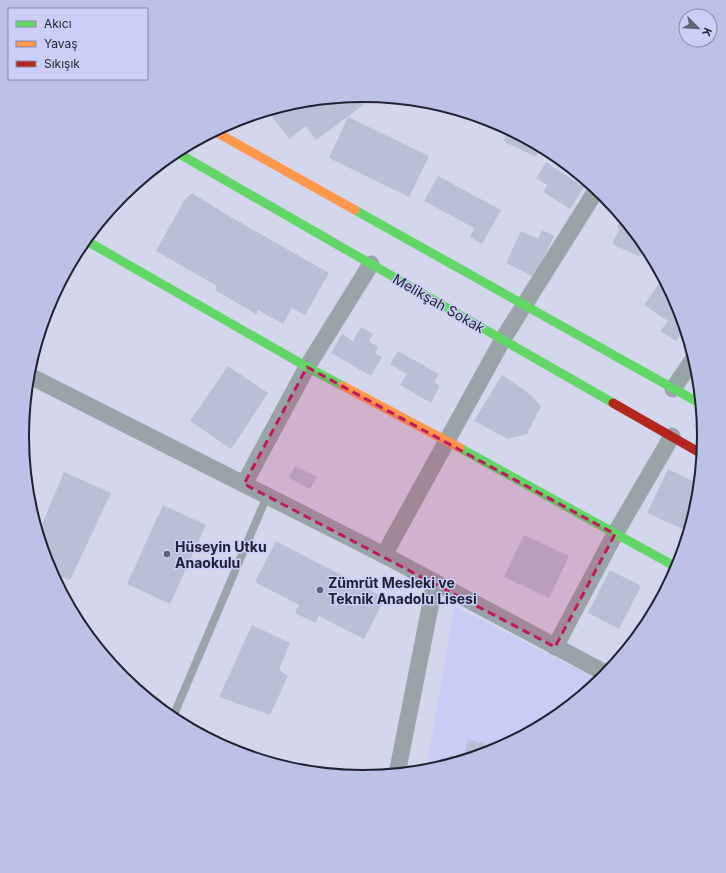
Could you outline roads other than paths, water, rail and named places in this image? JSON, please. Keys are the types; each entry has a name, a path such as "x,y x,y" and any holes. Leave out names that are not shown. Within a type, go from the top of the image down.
{"street":[{"path":"220,135 695,401"},
{"name":"Melikşah Sokak","path":"182,156 696,451"},
{"path":"384,555 503,339 593,195"},
{"path":"91,243 307,367 446,440 672,565"},
{"path":"244,484 307,367 371,264"},
{"path":"673,389 689,365"},
{"path":"34,377 384,555 601,671"},
{"path":"555,647 616,534 672,436"},
{"path":"398,769 435,582"}],"lane":[{"path":"175,712 268,496"}],"place":[{"name":"Hüseyin Utku Anaokulu","path":"167,554"},
{"name":"Zümrüt Mesleki ve Teknik Anadolu Lisesi","path":"320,590"}]}
